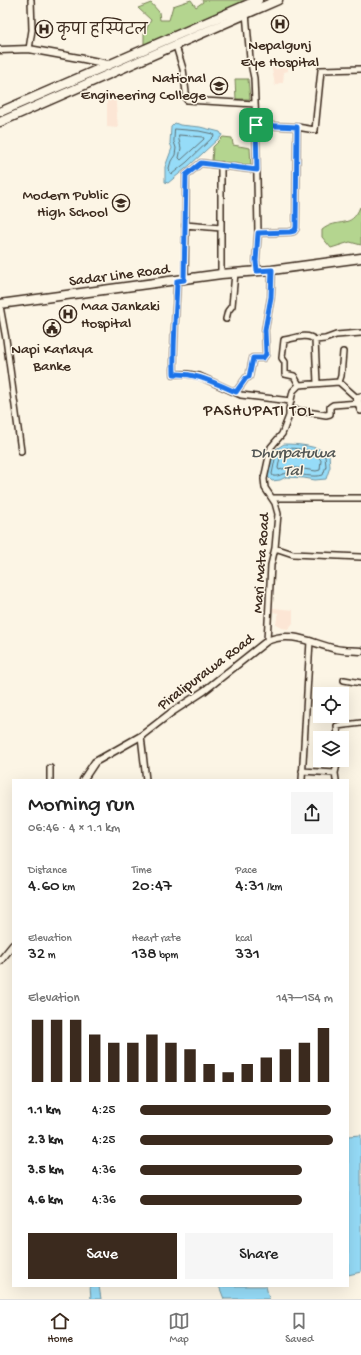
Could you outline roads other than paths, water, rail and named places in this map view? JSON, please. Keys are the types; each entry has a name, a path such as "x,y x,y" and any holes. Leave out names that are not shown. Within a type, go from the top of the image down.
{"main road":[{"path":"0,122 176,46 245,10 258,0"},
{"path":"0,112 108,64 245,10 278,0"},
{"name":"Sadar Line Road","path":"0,305 88,291 221,274 272,270 361,258"}],"street":[{"path":"29,49 32,30 31,0"},
{"path":"245,10 250,59 254,78 258,233 256,261 257,271"},
{"path":"176,46 183,70 187,100 255,104"},
{"path":"0,50 29,49 84,58 108,64"},
{"path":"256,125 297,127 315,130 320,70 361,69"},
{"path":"258,233 290,232 294,231 296,228 297,127"},
{"path":"257,170 201,163 186,175 185,224 181,280 173,344 174,374 199,376 241,395 290,400 293,391 299,384 339,382 360,402"},
{"path":"221,165 221,274"},
{"path":"185,224 221,228"},
{"path":"236,392 246,378 249,377 253,358 263,358 266,354 265,330 271,297 272,270"},
{"path":"226,319 228,311 232,306 235,273"},
{"path":"0,305 21,451"},
{"path":"299,384 294,376 285,374 285,362 282,358 284,340 306,337 313,338 315,340 326,339 336,335 361,333"},
{"path":"315,340 317,383"},
{"path":"339,382 343,352"},
{"name":"Mari Mata Road","path":"267,641 271,565 275,548 278,514 275,503 265,488 264,479 271,447 282,434 289,416 290,400"},
{"path":"289,409 326,415 330,414 330,407 333,405 360,402"},
{"path":"272,498 361,498"},
{"path":"275,548 293,554 361,557"},
{"name":"Piralipurawa Road","path":"84,779 95,762 141,736 172,712 204,691 267,641 276,637 285,636 310,641 337,649 361,651"},
{"path":"302,779 310,641"},
{"path":"344,680 361,683"},
{"path":"337,731 337,726 361,723"},
{"path":"141,736 146,779"},
{"path":"336,767 336,779"},
{"path":"50,768 50,779"},
{"path":"302,771 335,774"},
{"path":"0,961 12,947"}],"water":[{"path":"175,123 220,132 222,135 168,183 165,182 165,167 172,148 170,143 171,127"},
{"name":"Dhurpatuwa Tal","path":"284,444 308,446 329,454 330,467 326,479 315,480 286,477 280,480 272,481 267,476 273,451"},
{"path":"361,1135 361,1272 349,1275 349,1136"},
{"path":"90,1287 99,1287 101,1299 91,1299"},
{"path":"219,1287 266,1287 269,1299 224,1299"}],"place":[{"name":"Nepalgunj Eye Hospital","path":"280,24"},
{"name":"कृपा हस्पिटल","path":"44,29"},
{"name":"National Engineering College","path":"219,86"},
{"name":"Modern Public High School","path":"121,203"},
{"name":"Maa Jankaki Hospital","path":"68,314"},
{"name":"Napi Karlaya Banke","path":"52,328"}],"district":[{"name":"PASHUPATI TOL","path":"259,409"}]}
